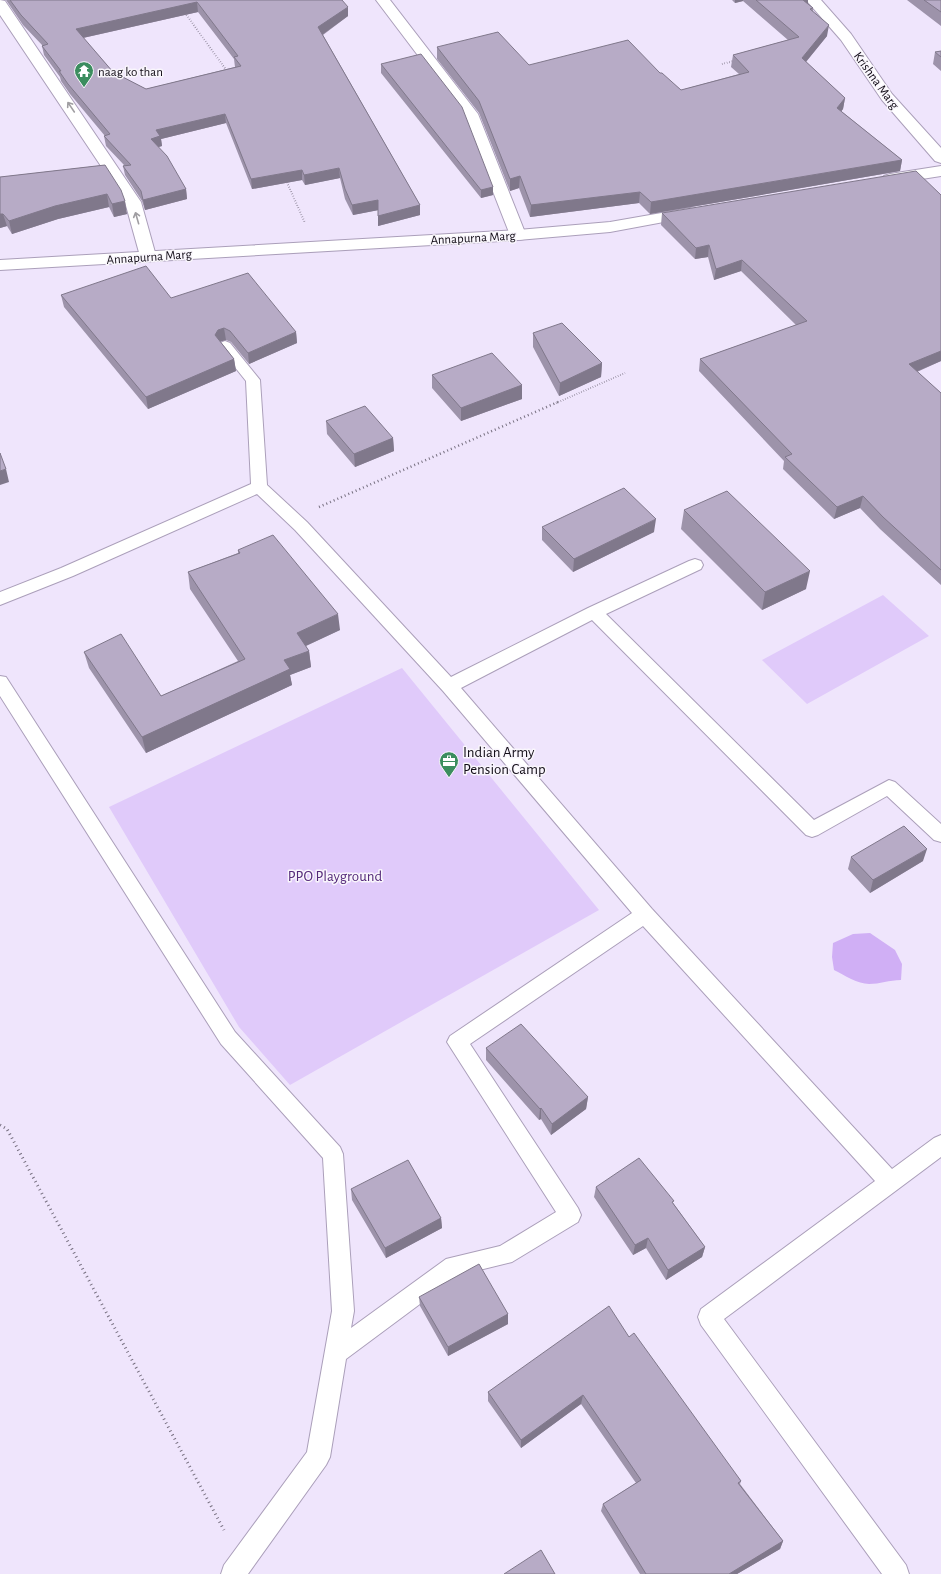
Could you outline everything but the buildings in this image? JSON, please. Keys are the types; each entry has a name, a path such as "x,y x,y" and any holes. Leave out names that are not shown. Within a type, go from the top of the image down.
{"street":[{"path":"383,0 470,114 518,235"},
{"name":"Krishna Marg","path":"813,0 846,37 887,97 941,158"},
{"path":"0,4 133,202 148,256"},
{"path":"878,181 941,170"},
{"name":"Annapurna Marg","path":"0,265 518,235 610,226 705,210"}],"lane":[{"path":"224,346 253,380 259,488 292,518 449,686 645,914 890,1182"},
{"path":"0,599 67,572 259,488"},
{"path":"449,686 594,612 695,566"},
{"path":"594,612 812,830 889,787 941,835"},
{"path":"0,682 228,1038 333,1154 343,1311 318,1457 237,1568"},
{"path":"336,1353 454,1266 504,1255 570,1215 457,1042 645,914"},
{"path":"897,1574 709,1317 941,1145"}],"path":[{"path":"185,12 229,74"},
{"path":"722,64 738,60"},
{"path":"284,174 314,246"},
{"path":"292,518 625,373"},
{"path":"0,1125 7,1129 237,1568"}],"green space":[{"path":"883,595 929,636 807,704 762,660"},
{"name":"PPO Playground","path":"402,668 599,910 290,1085 239,1027 109,807"}],"shaded area":[{"path":"870,933 895,950 902,964 901,980 865,984 851,979 834,970 832,957 833,943 853,934"}],"place":[{"name":"naag ko than","path":"84,88"},
{"name":"Indian Army Pension Camp","path":"449,778"}]}
